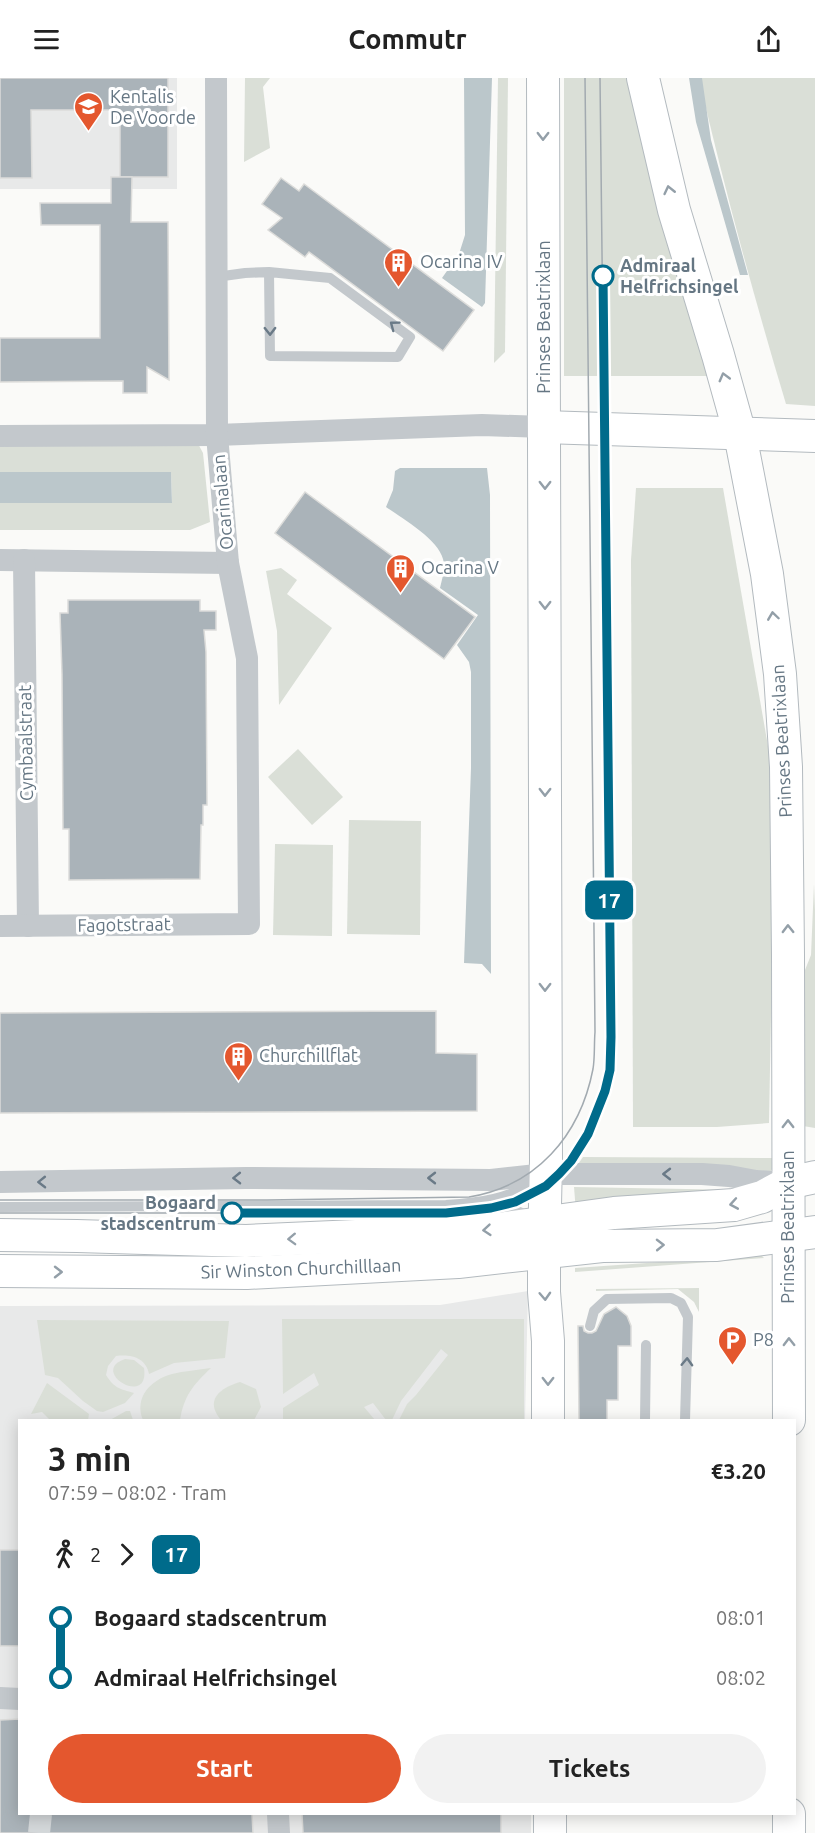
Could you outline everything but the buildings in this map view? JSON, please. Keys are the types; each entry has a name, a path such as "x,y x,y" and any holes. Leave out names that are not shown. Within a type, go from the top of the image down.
{"main road":[{"name":"Prinses Beatrixlaan","path":"543,78 546,1174 551,1235 544,1292 548,1341 548,1419"},
{"name":"Prinses Beatrixlaan","path":"643,78 674,210 740,434 767,573 780,674 786,814 788,955 802,1180 801,1235 789,1419"},
{"path":"544,427 815,436"},
{"name":"Sir Winston Churchilllaan","path":"0,1272 247,1274 458,1262 551,1235 614,1213 734,1205 762,1197 802,1180"},
{"name":"Sir Winston Churchilllaan","path":"0,1235 246,1241 482,1231 551,1235 592,1242 717,1245 801,1235"},
{"path":"550,1815 550,1833"},
{"path":"789,1815 789,1833"}],"street":[{"name":"Ocarinalaan","path":"216,78 217,435 228,563 247,658 249,924"},
{"path":"0,436 217,435 482,425 544,427"},
{"path":"0,560 228,563"},
{"name":"Cymbaalstraat","path":"24,560 28,926"},
{"name":"Fagotstraat","path":"0,926 249,924"},
{"path":"0,1182 246,1178 491,1180 546,1174 702,1174 756,1181 802,1180"},
{"path":"0,1698 18,1699"},
{"path":"278,1815 279,1833"}],"lane":[{"path":"216,277 269,272 330,278 410,337 398,357 270,356 269,272"},
{"name":"Sir Winston Churchilllaan","path":"0,1207 446,1205 490,1200 517,1192 546,1174"},
{"name":"Sir Winston Churchilllaan","path":"490,1200 551,1235"},
{"path":"590,1326 594,1311 607,1299 671,1298 681,1303 688,1317 685,1419"},
{"path":"645,1419 646,1345"}],"shaded area":[{"name":"Kentalis De Voorde","path":"0,78 177,78 177,189 0,189"},
{"path":"245,78 270,78 263,87 270,148 244,162"},
{"path":"464,78 492,78 485,303 482,307 442,278 459,254 465,235"},
{"path":"498,78 508,78 505,352 494,363"},
{"path":"564,78 629,78 716,376 564,376"},
{"path":"689,78 702,78 711,140 748,275 740,275 696,122"},
{"path":"699,78 815,78 815,406 786,404 740,242"},
{"path":"196,440 203,453 210,522 190,530 0,530 0,503 172,502 171,472 0,472 0,442"},
{"path":"400,468 487,468 490,495 491,974 482,964 464,963 471,768 471,672 469,662 457,645 478,615 440,588 444,562 434,544 419,530 386,507 393,490 395,471"},
{"path":"0,472 171,472 172,503 0,503"},
{"path":"636,488 723,488 769,752 774,854 769,1123 717,1127 633,1127 631,560"},
{"path":"281,568 297,580 287,594 332,628 279,705 277,631 266,571"},
{"path":"298,749 343,797 312,825 268,777"},
{"path":"349,820 421,821 420,935 347,934"},
{"path":"275,844 333,845 332,936 273,935"},
{"path":"814,884 815,1128 803,1126 801,980 811,955"},
{"path":"583,1157 775,1158 774,1167 765,1178 574,1170"},
{"path":"574,1187 743,1190 576,1212"},
{"path":"761,1255 764,1258 575,1272 575,1268"},
{"path":"699,1288 699,1312 694,1302 678,1289 596,1291 596,1289"},
{"path":"528,1291 525,1419 18,1419 18,1815 531,1815 531,1833 0,1833 0,1306 440,1305"},
{"path":"282,1319 524,1319 524,1419 400,1419 407,1404 448,1355 441,1349 401,1401 392,1419 385,1419 373,1403 364,1407 374,1419 283,1419 283,1408 319,1385 314,1373 283,1394"},
{"path":"37,1320 229,1321 225,1358 174,1363 149,1374 145,1364 137,1358 116,1356 108,1366 106,1375 118,1387 134,1393 125,1403 103,1412 97,1411 83,1401 58,1378 45,1375"},
{"path":"125,1359 134,1360 144,1368 143,1380 138,1386 131,1386 116,1378 113,1371 115,1365"},
{"path":"211,1368 190,1391 180,1419 143,1419 142,1397 151,1385 164,1377"},
{"path":"240,1382 256,1389 261,1407 255,1419 220,1419 216,1413 214,1401 226,1388"},
{"path":"47,1383 89,1414 88,1419 49,1419 42,1412 31,1414"},
{"path":"130,1411 133,1419 112,1419"}],"tunnel":[{"path":"39,1833 41,1815"}],"tram line":[{"path":"0,1200 469,1197 515,1182 534,1169 566,1136 578,1116 593,1069 595,1032 585,78"},
{"path":"0,1213 446,1213 484,1210 516,1201 547,1185 570,1163 589,1133 603,1100 610,1069 611,1049 600,78"},
{"name":"17","path":"232,1213 446,1213 504,1206 546,1186 559,1174 571,1161 593,1122 610,1070 611,1037 603,276"}],"place":[{"name":"Kentalis De Voorde","path":"89,132"},
{"name":"Admiraal Helfrichsingel","path":"603,276"},
{"name":"Ocarina IV","path":"399,288"},
{"name":"Ocarina V","path":"400,594"},
{"name":"Churchillflat","path":"238,1082"},
{"name":"Bogaard stadscentrum","path":"232,1213"},
{"name":"P8","path":"732,1366"}]}
